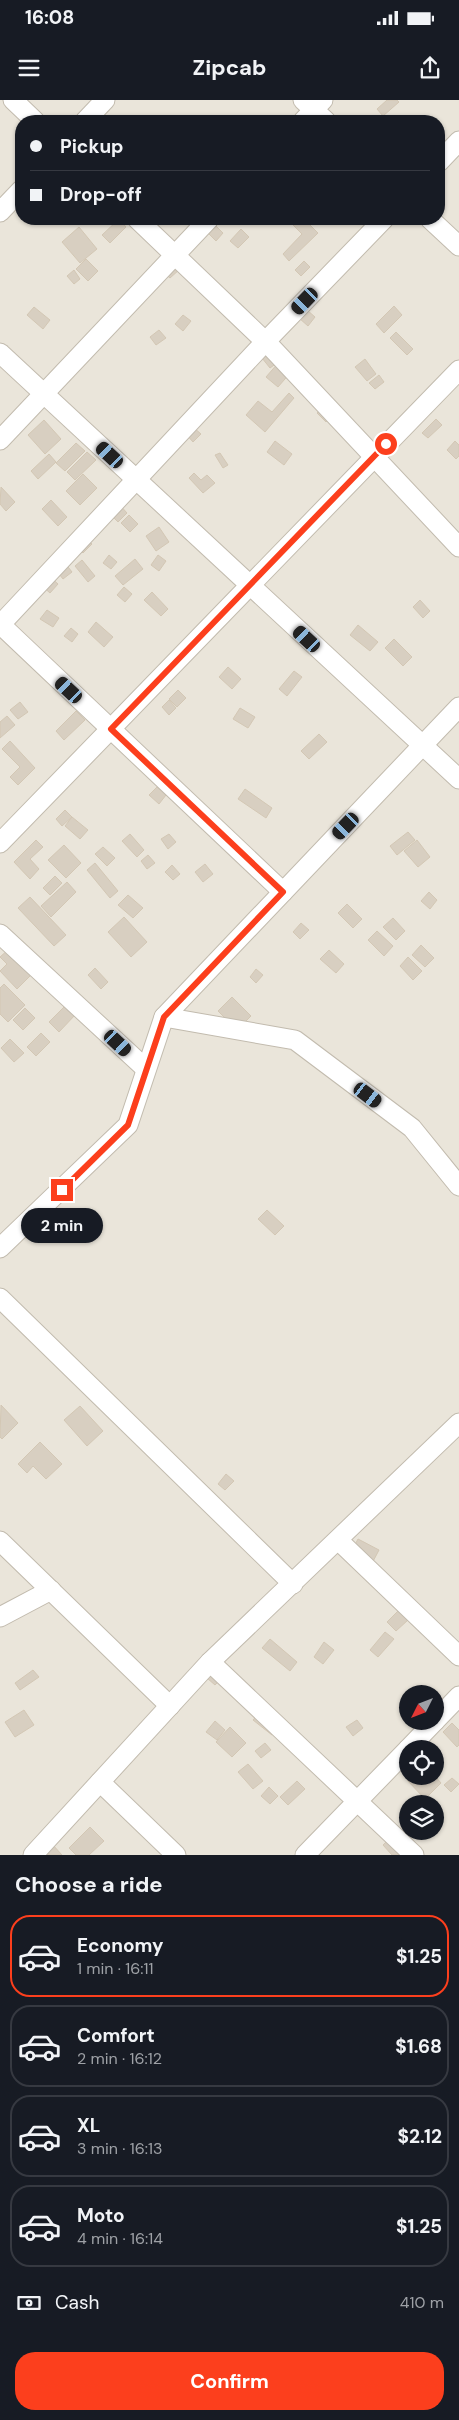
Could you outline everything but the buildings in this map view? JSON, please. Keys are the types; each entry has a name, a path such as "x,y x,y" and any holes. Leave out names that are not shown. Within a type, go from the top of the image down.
{"street":[{"path":"13,100 29,115"},
{"path":"91,115 105,100"},
{"path":"445,156 459,141"},
{"path":"0,212 15,196"},
{"path":"143,225 265,342 459,547"},
{"path":"0,440 203,225"},
{"path":"283,892 0,625 265,342 378,225"},
{"path":"436,225 459,246"},
{"path":"0,353 459,779"},
{"path":"0,843 459,370"},
{"path":"0,1248 128,1125 164,1017 459,707"},
{"path":"0,934 146,1070"},
{"path":"164,1017 295,1040 412,1128 459,1186"},
{"path":"0,1298 292,1584"},
{"path":"33,1855 210,1662 459,1423"},
{"path":"338,1540 459,1656"},
{"path":"0,1541 170,1706"},
{"path":"0,1617 51,1590"},
{"path":"210,1662 414,1855"},
{"path":"444,1712 459,1696"},
{"path":"417,1740 426,1730"},
{"path":"305,1855 399,1758"},
{"path":"100,1782 176,1855"}],"shaded area":[{"path":"0,100 459,100 459,1855 0,1855"}],"route":[{"path":"62,1190 128,1125 164,1017 283,892 111,729 386,444"}]}
